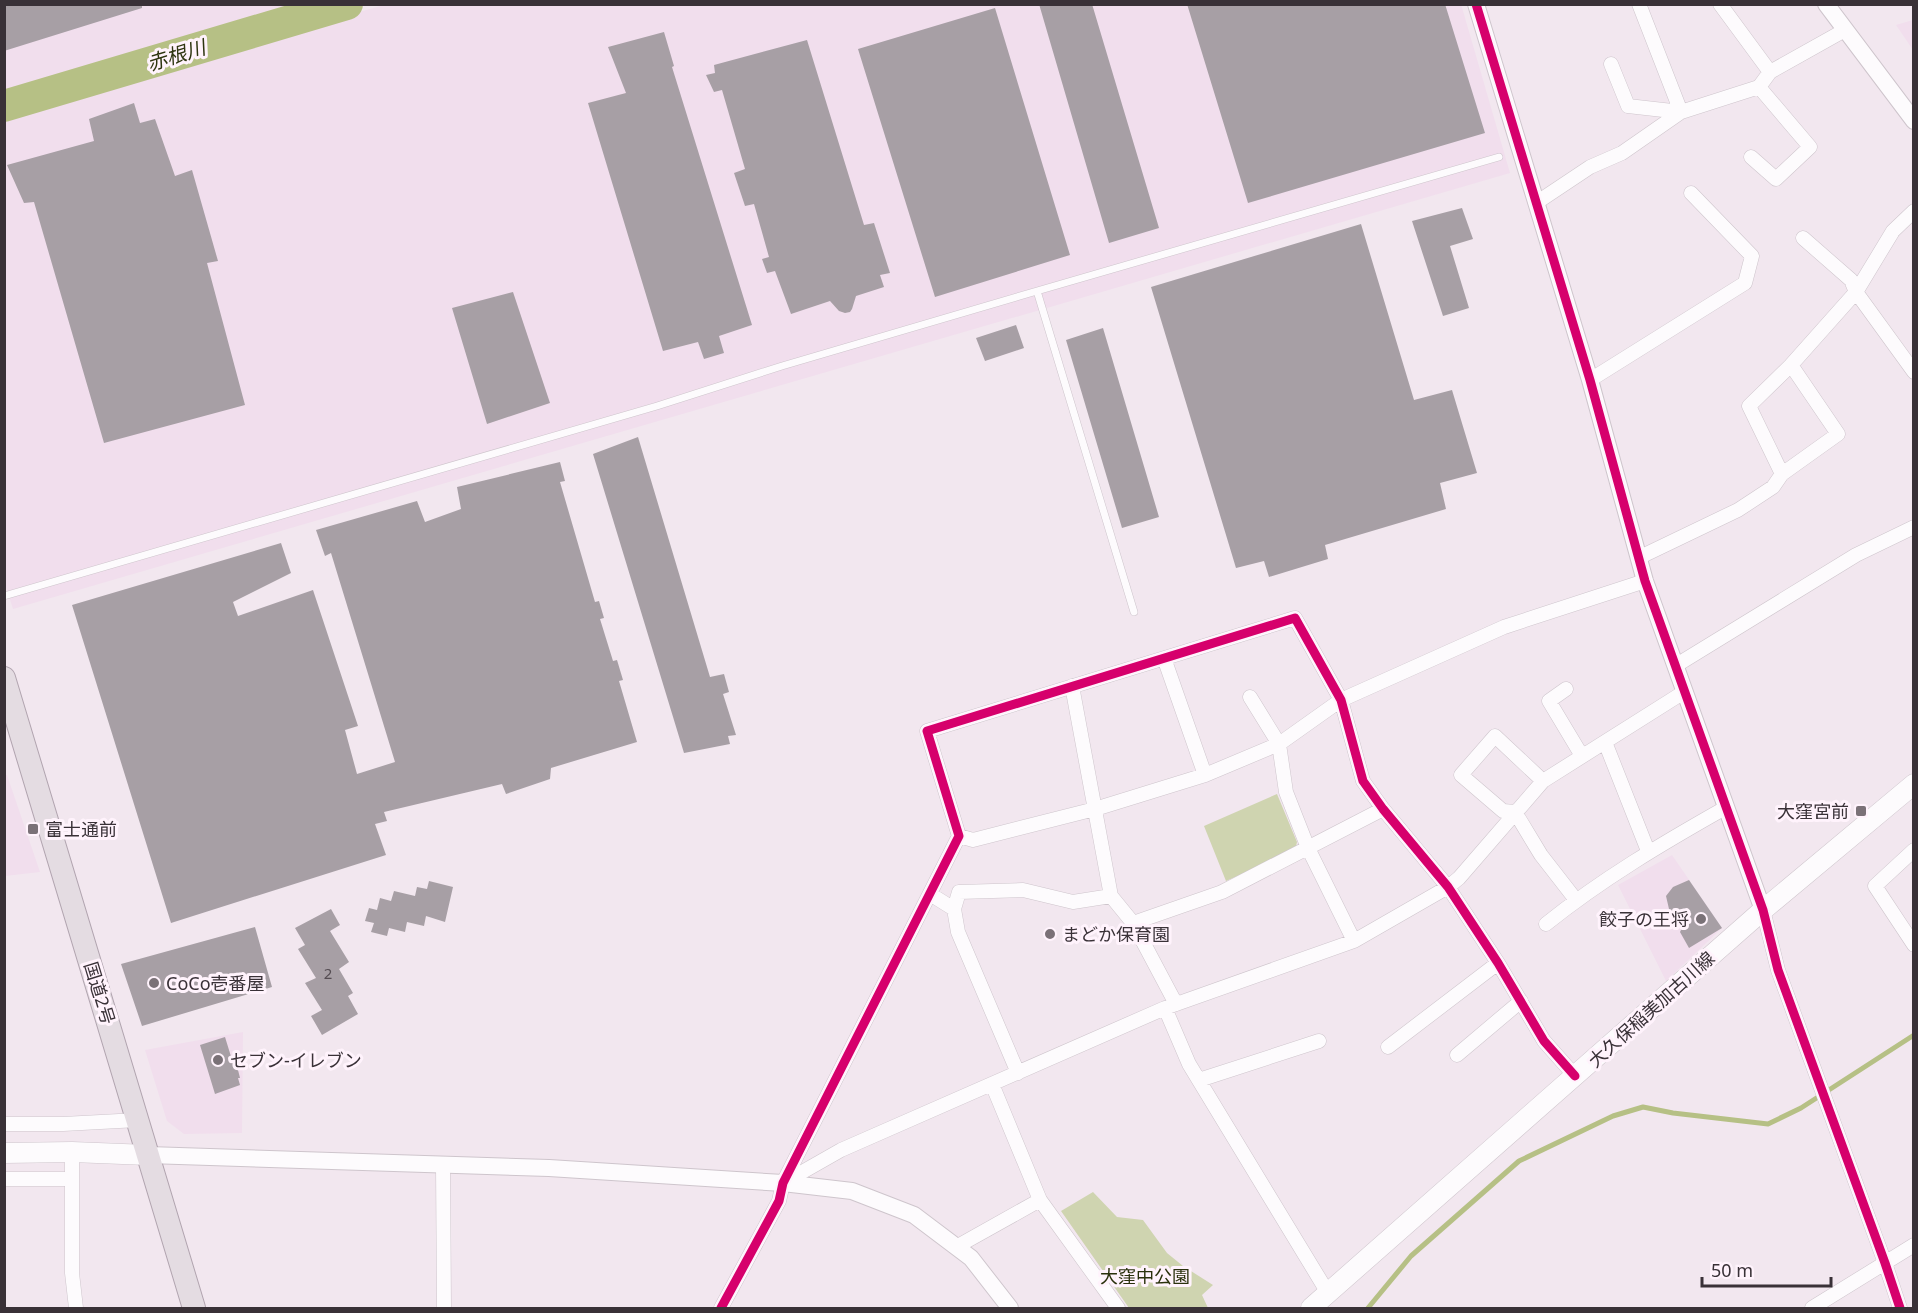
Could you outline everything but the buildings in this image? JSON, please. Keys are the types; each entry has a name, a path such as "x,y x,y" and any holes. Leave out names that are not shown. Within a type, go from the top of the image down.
{"highway":[{"name":"国道2号","path":"4,678 194,1308"}],"main road":[{"name":"大久保稲美加古川線","path":"1311,1308 1763,910 1911,790"},
{"path":"4,1153 72,1152 148,1155"}],"street":[{"path":"1476,4 1590,380 1645,581 1763,910 1778,970 1885,1263 1899,1308"},
{"path":"1639,4 1681,112"},
{"path":"1720,4 1770,72"},
{"path":"1826,4 1914,121"},
{"path":"1536,202 1590,167 1622,153 1681,112 1759,87 1770,72 1845,30"},
{"path":"1611,64 1628,106 1681,112"},
{"path":"1751,157 1776,179 1810,147 1759,87"},
{"path":"1590,380 1745,283 1752,256 1691,193"},
{"path":"1782,474 1749,406 1791,365 1856,292 1893,231 1911,219"},
{"path":"1803,238 1851,280 1856,292 1912,367"},
{"path":"1638,558 1738,510 1773,487 1782,474 1838,434 1791,365"},
{"path":"1675,666 1856,555 1914,527"},
{"path":"959,836 973,840 1095,809 1205,775 1279,744 1341,700 1504,627 1645,581"},
{"path":"722,1308 779,1201 783,1183 959,836 927,731 1295,618 1341,700 1363,781 1383,809 1448,887 1498,963 1544,1041 1575,1076"},
{"path":"1164,658 1205,775"},
{"path":"1072,686 1111,896 1133,923 1170,1006 1189,1064 1328,1293"},
{"path":"1566,689 1549,701 1582,756"},
{"path":"783,1183 841,1150 1170,1006 1354,941 1448,887 1459,878 1543,781 1684,692"},
{"path":"1250,697 1279,744 1286,792 1308,848 1354,941"},
{"path":"1515,812 1503,811 1461,775 1495,736 1543,781"},
{"path":"1605,742 1648,851"},
{"path":"1546,924 1576,900 1648,851 1725,808"},
{"path":"1133,923 1222,892 1383,809"},
{"path":"1515,812 1541,855 1576,900"},
{"path":"1914,850 1875,886 1914,945"},
{"path":"1018,1073 958,932 954,909 959,892 1023,890 1073,902 1111,896"},
{"path":"930,894 954,909"},
{"path":"1388,1047 1498,963"},
{"path":"1457,1055 1521,1002"},
{"path":"1199,1080 1319,1041"},
{"path":"992,1084 1040,1200 1118,1308"},
{"path":"4,1124 138,1120"},
{"path":"72,1152 72,1273 76,1308"},
{"path":"148,1155 549,1168 783,1183 852,1191 914,1215 970,1258 1010,1308"},
{"path":"443,1164 444,1308"},
{"path":"4,1179 72,1179"},
{"path":"956,1247 1040,1200"},
{"path":"1812,1308 1914,1245"}],"lane":[{"path":"4,596 1499,157"},
{"path":"1037,291 1134,612"}],"shaded area":[{"path":"1461,4 1510,173 13,609 4,581 4,113 384,5"},
{"path":"5,5 326,5 5,99"},
{"path":"1914,20 1913,50 1896,25"},
{"path":"5,775 7,775 40,872 5,876"},
{"path":"1672,855 1722,928 1666,981 1618,885"},
{"path":"243,1032 242,1133 184,1134 167,1121 145,1050"}],"green space":[{"path":"1277,794 1297,842 1295,851 1226,881 1204,826"},
{"name":"大窪中公園","path":"1093,1192 1117,1217 1143,1220 1167,1253 1213,1285 1202,1295 1208,1308 1129,1308 1061,1211"}],"waterway":[{"name":"赤根川","path":"4,106 347,4"},
{"path":"1368,1308 1411,1256 1519,1161 1613,1116 1643,1107 1673,1113 1768,1124 1801,1108 1914,1035"}],"cycle path":[{"path":"1476,4 1590,380 1645,581 1763,910 1778,970 1900,1308"},
{"path":"721,1308 779,1201 783,1183 959,836 927,731 1295,618 1341,700 1363,781 1383,809 1448,887 1498,963 1544,1041 1575,1076"}],"place":[{"name":"大窪宮前","path":"1861,811"},
{"name":"富士通前","path":"33,829"},
{"name":"餃子の王将","path":"1701,919"},
{"name":"まどか保育園","path":"1050,934"},
{"name":"CoCo壱番屋","path":"154,983"},
{"name":"セブン-イレブン","path":"218,1060"}]}
